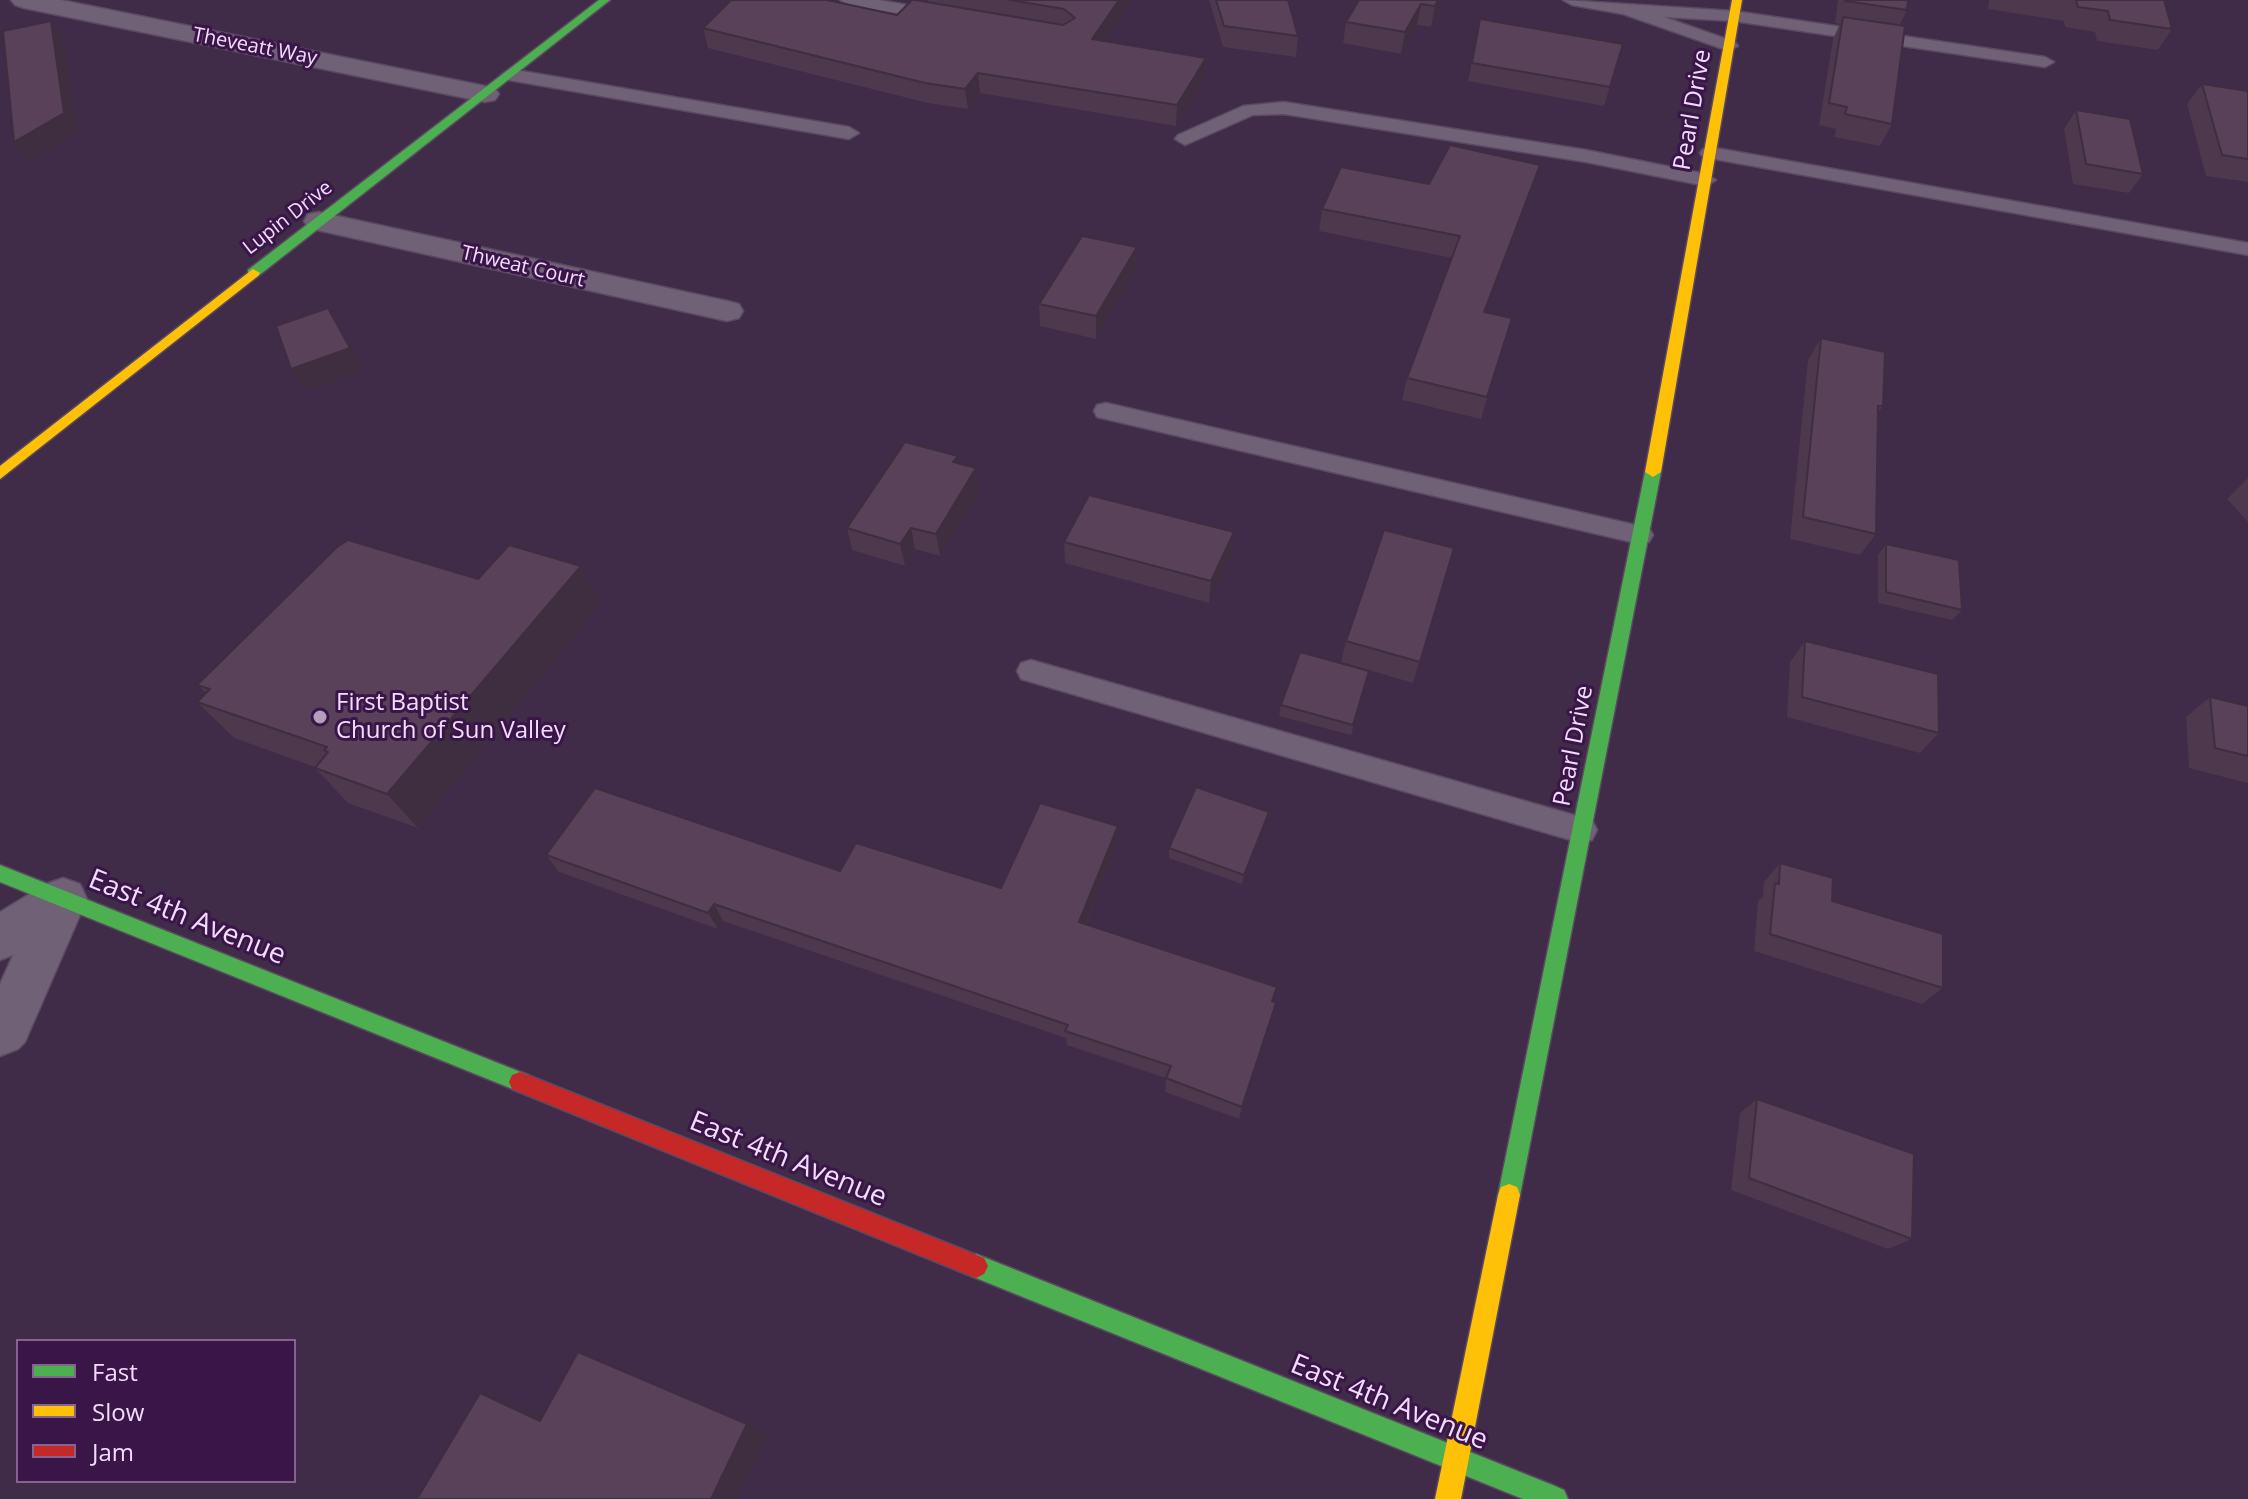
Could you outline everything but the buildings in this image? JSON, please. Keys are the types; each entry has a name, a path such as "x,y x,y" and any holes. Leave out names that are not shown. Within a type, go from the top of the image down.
{"street":[{"name":"Theveatt Way","path":"24,0 485,94"},
{"name":"Lupin Drive","path":"0,474 319,221 605,0"},
{"name":"Pearl Drive","path":"1448,1499 1668,397 1735,8"},
{"name":"Thweat Court","path":"319,221 727,311"},
{"name":"East 4th Avenue","path":"0,873 1555,1499"},
{"path":"0,938 63,899"},
{"path":"0,1032 7,1025 63,899"}],"lane":[{"path":"849,0 956,19"},
{"path":"1572,0 1627,10 1729,46"},
{"path":"1627,10 1735,8 2045,62"},
{"path":"510,75 849,133"},
{"path":"1185,139 1250,110 1304,110 1586,156 1706,180"},
{"path":"1710,153 2248,249"},
{"path":"1106,411 1640,535"},
{"path":"1031,671 1581,830"}],"traffic: fast":[{"path":"253,273 605,0"},
{"path":"1509,1195 1653,472"},
{"path":"0,873 520,1082"},
{"path":"976,1266 1555,1499"}],"traffic: slow":[{"path":"1653,472 1737,0"},
{"path":"0,474 253,273"},
{"path":"1448,1499 1509,1195"}],"traffic: jam":[{"path":"520,1082 976,1266"}],"place":[{"name":"First Baptist Church of Sun Valley","path":"320,717"}]}
